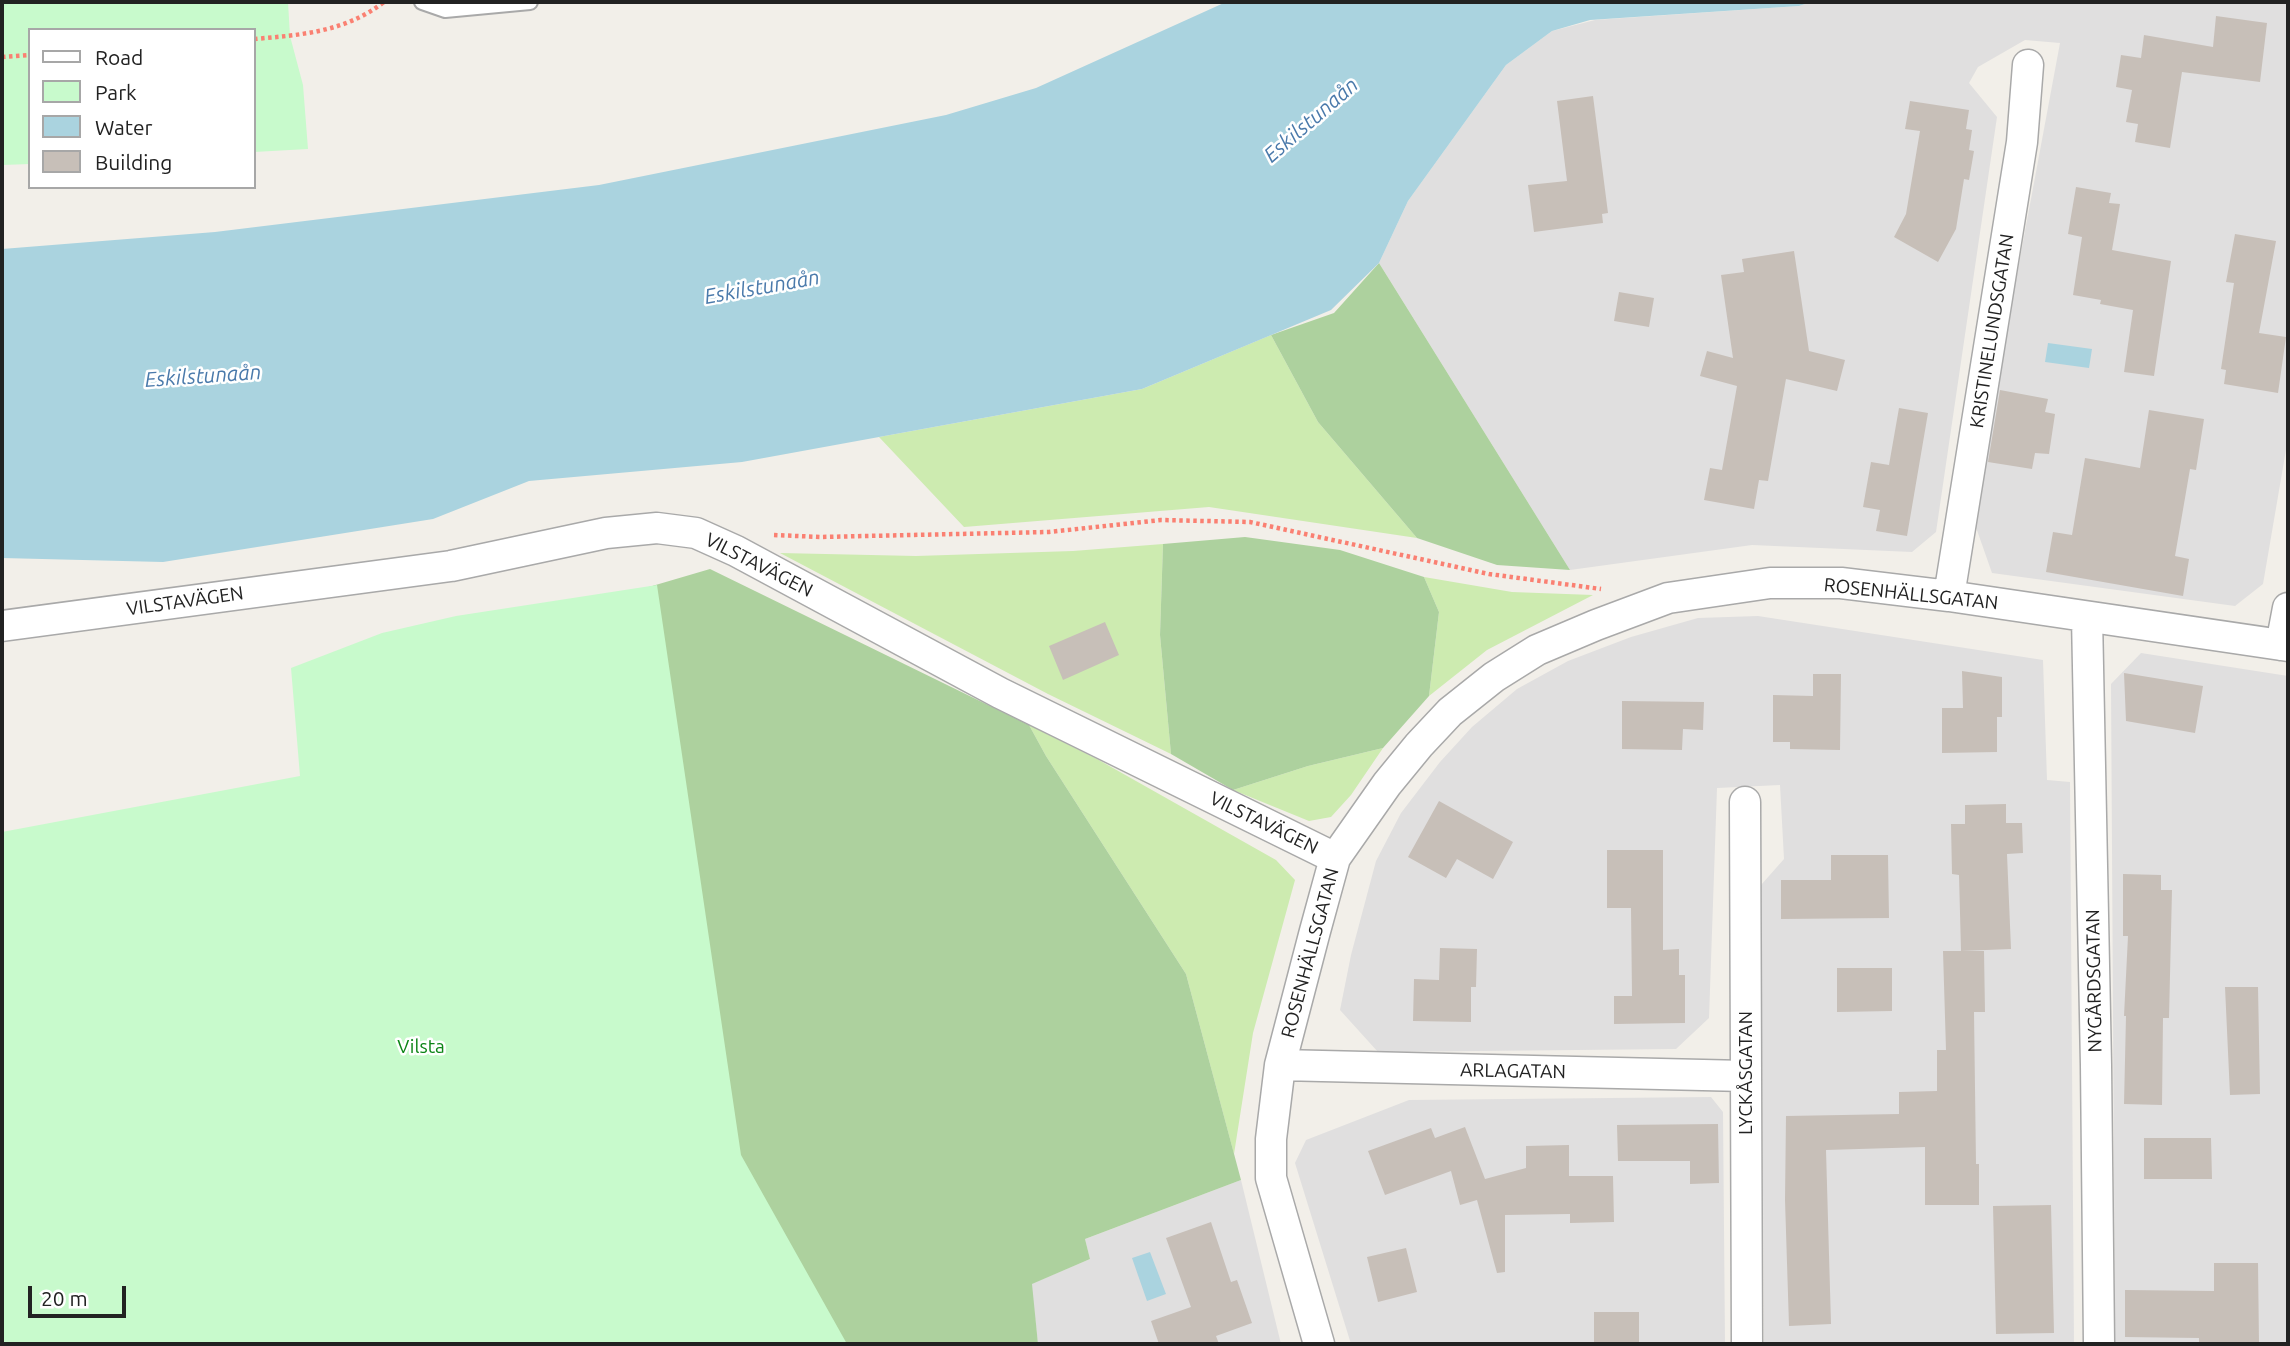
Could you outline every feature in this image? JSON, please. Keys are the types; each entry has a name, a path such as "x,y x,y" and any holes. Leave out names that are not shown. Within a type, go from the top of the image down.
{"street":[{"name":"KRISTINELUNDSGATAN","path":"1949,596 2022,142 2028,65"},
{"name":"VILSTAVÄGEN","path":"2,625 451,566 607,533 657,528 696,533 736,551 1000,693 1335,858"},
{"name":"ROSENHÄLLSGATAN","path":"1319,1344 1271,1178 1271,1139 1280,1065 1335,858 1387,784 1419,745 1450,712 1494,677 1537,650 1668,598 1770,583 1841,583 1949,596 2285,645"},
{"path":"2285,645 2288,608"},
{"name":"NYGÅRDSGATAN","path":"2087,617 2099,1344"},
{"name":"LYCKÅSGATAN","path":"1745,802 1747,1344"},
{"name":"ARLAGATAN","path":"1280,1065 1745,1076"}],"lane":[{"path":"422,2 445,10 530,2"}],"path":[{"path":"256,39 341,26 361,18 384,2"},
{"path":"2,57 28,55"},
{"path":"766,534 820,537 1022,533 1161,520 1251,522 1489,574 1613,591"}],"shaded area":[{"path":"1811,2 2288,2 2288,438 2263,584 2235,606 1992,573 1972,516 2060,43 2025,40 1978,67 1969,83 1997,117 1936,532 1912,552 1752,545 1570,570 1379,263 1408,201 1506,65 1552,31 1595,20 1799,6"},
{"path":"1758,616 2043,660 2047,780 2070,782 2074,1344 1764,1344 1761,885 1784,859 1780,785 1717,788 1709,1018 1676,1049 1378,1052 1340,1010 1351,955 1376,861 1401,813 1440,762 1472,727 1517,689 1568,661 1631,637 1698,618"},
{"path":"2141,653 2288,676 2288,1344 2115,1344 2111,684"},
{"path":"1711,1097 1723,1112 1725,1344 1351,1344 1295,1163 1306,1140 1409,1100"},
{"path":"1241,1180 1281,1344 1038,1344 1031,1284 1090,1259 1085,1239"}],"green space":[{"path":"2,2 288,2 290,36 303,85 308,149 256,152 256,28 28,28 28,164 2,165"},
{"path":"1379,263 1570,570 1497,565 1417,538 1318,422 1271,335 1334,313"},
{"path":"1271,335 1318,422 1417,538 1209,507 964,527 879,437 1142,389"},
{"path":"1245,537 1340,550 1424,577 1439,612 1429,696 1383,748 1308,766 1233,790 1171,754 1160,635 1163,544"},
{"path":"1163,544 1160,635 1171,754 1048,694 780,553 916,556 1073,551"},
{"path":"710,569 1029,725 1046,756 1186,974 1241,1180 1085,1239 1090,1259 1032,1284 1038,1344 2,1344 316,784 346,676"},
{"path":"1424,577 1512,592 1593,595 1487,650 1429,696 1439,612"},
{"name":"Vilsta","path":"657,585 741,1155 847,1344 2,1344 2,832 300,776 291,668 382,633 456,616"},
{"path":"1029,725 1097,759 1276,860 1295,880 1253,1033 1234,1154 1186,974 1046,756"},
{"path":"1383,748 1351,795 1331,817 1309,821 1233,790 1308,766"}],"water":[{"name":"Eskilstunaån","path":"1226,2 1811,2 1799,6 1590,20 1552,31 1506,65 1408,201 1379,263 1331,310 1142,389 742,462 529,481 433,519 163,562 2,558 2,249 215,232 599,185 946,115 1036,88"},
{"path":"2048,343 2092,349 2089,368 2045,362"},
{"path":"1150,1252 1166,1294 1147,1301 1132,1258"}],"building":[{"path":"2216,16 2267,23 2260,82 2182,72 2170,148 2135,142 2138,124 2126,122 2132,90 2116,87 2121,55 2141,58 2144,35 2213,47"},
{"path":"1593,96 1608,213 1602,214 1603,223 1534,232 1528,185 1567,181 1557,101"},
{"path":"1910,101 1969,110 1966,129 1972,130 1969,150 1974,151 1969,180 1964,179 1956,229 1938,262 1894,237 1906,214 1920,131 1905,129"},
{"path":"2076,187 2111,193 2109,203 2120,204 2112,250 2171,261 2154,376 2124,372 2133,310 2100,304 2101,300 2073,295 2082,237 2068,234"},
{"path":"2235,234 2276,241 2259,333 2286,337 2278,393 2224,384 2226,370 2221,369 2234,283 2226,282"},
{"path":"1794,251 1809,351 1845,360 1837,391 1786,379 1768,481 1759,480 1754,509 1704,500 1710,468 1722,470 1737,386 1700,376 1707,351 1733,358 1721,275 1744,272 1742,259"},
{"path":"1619,292 1654,298 1649,327 1614,321"},
{"path":"2000,390 2048,399 2045,412 2055,414 2049,454 2035,453 2032,469 1988,462"},
{"path":"1899,408 1928,413 1907,536 1876,531 1880,510 1863,507 1871,462 1889,465"},
{"path":"2149,410 2204,419 2196,470 2190,469 2175,556 2189,559 2183,596 2046,572 2053,532 2072,535 2085,458 2140,468"},
{"path":"1105,622 1119,655 1063,680 1049,646"},
{"path":"1962,671 2002,677 2002,717 1997,717 1997,752 1942,753 1942,708 1963,708"},
{"path":"2124,673 2203,686 2195,733 2126,721"},
{"path":"1813,674 1841,674 1840,750 1790,749 1790,742 1773,742 1773,695 1813,696"},
{"path":"1622,701 1704,702 1703,730 1683,729 1682,750 1622,749"},
{"path":"1439,801 1513,842 1493,879 1457,859 1446,878 1408,857"},
{"path":"2006,804 2006,823 2022,823 2023,853 2007,854 2011,949 1961,951 1959,875 1952,874 1951,824 1965,824 1965,805"},
{"path":"1607,850 1663,850 1663,950 1679,949 1679,975 1685,975 1685,1023 1614,1024 1614,996 1632,996 1631,908 1607,908"},
{"path":"1831,855 1888,855 1889,918 1781,919 1781,880 1831,880"},
{"path":"2123,874 2161,875 2161,890 2172,890 2169,1018 2163,1018 2162,1105 2124,1104 2128,936 2123,936"},
{"path":"1440,948 1477,949 1476,987 1471,987 1471,1022 1413,1021 1414,979 1439,980"},
{"path":"1943,951 1984,951 1985,1012 1974,1012 1979,1205 1925,1205 1925,1147 1826,1150 1831,1324 1789,1326 1785,1200 1786,1116 1899,1114 1899,1092 1937,1091 1937,1050 1946,1050"},
{"path":"1837,968 1892,968 1892,1011 1837,1012"},
{"path":"2225,987 2258,987 2260,1094 2230,1095"},
{"path":"1718,1124 1719,1183 1690,1184 1690,1161 1618,1161 1617,1125"},
{"path":"1465,1127 1485,1179 1526,1168 1526,1146 1569,1145 1569,1176 1613,1176 1614,1222 1570,1223 1570,1214 1505,1215 1505,1272 1497,1273 1477,1200 1460,1205 1451,1171 1385,1195 1368,1151 1431,1128 1435,1138"},
{"path":"2144,1138 2211,1138 2212,1179 2144,1179"},
{"path":"2051,1205 2054,1333 1996,1334 1993,1206"},
{"path":"1211,1222 1231,1282 1237,1280 1252,1323 1216,1336 1219,1344 1159,1344 1151,1321 1191,1307 1166,1238"},
{"path":"1406,1248 1417,1292 1378,1302 1367,1257"},
{"path":"2214,1263 2258,1263 2259,1344 2199,1344 2199,1338 2125,1337 2125,1290 2214,1291"},
{"path":"1594,1312 1639,1312 1639,1344 1594,1344"}]}
